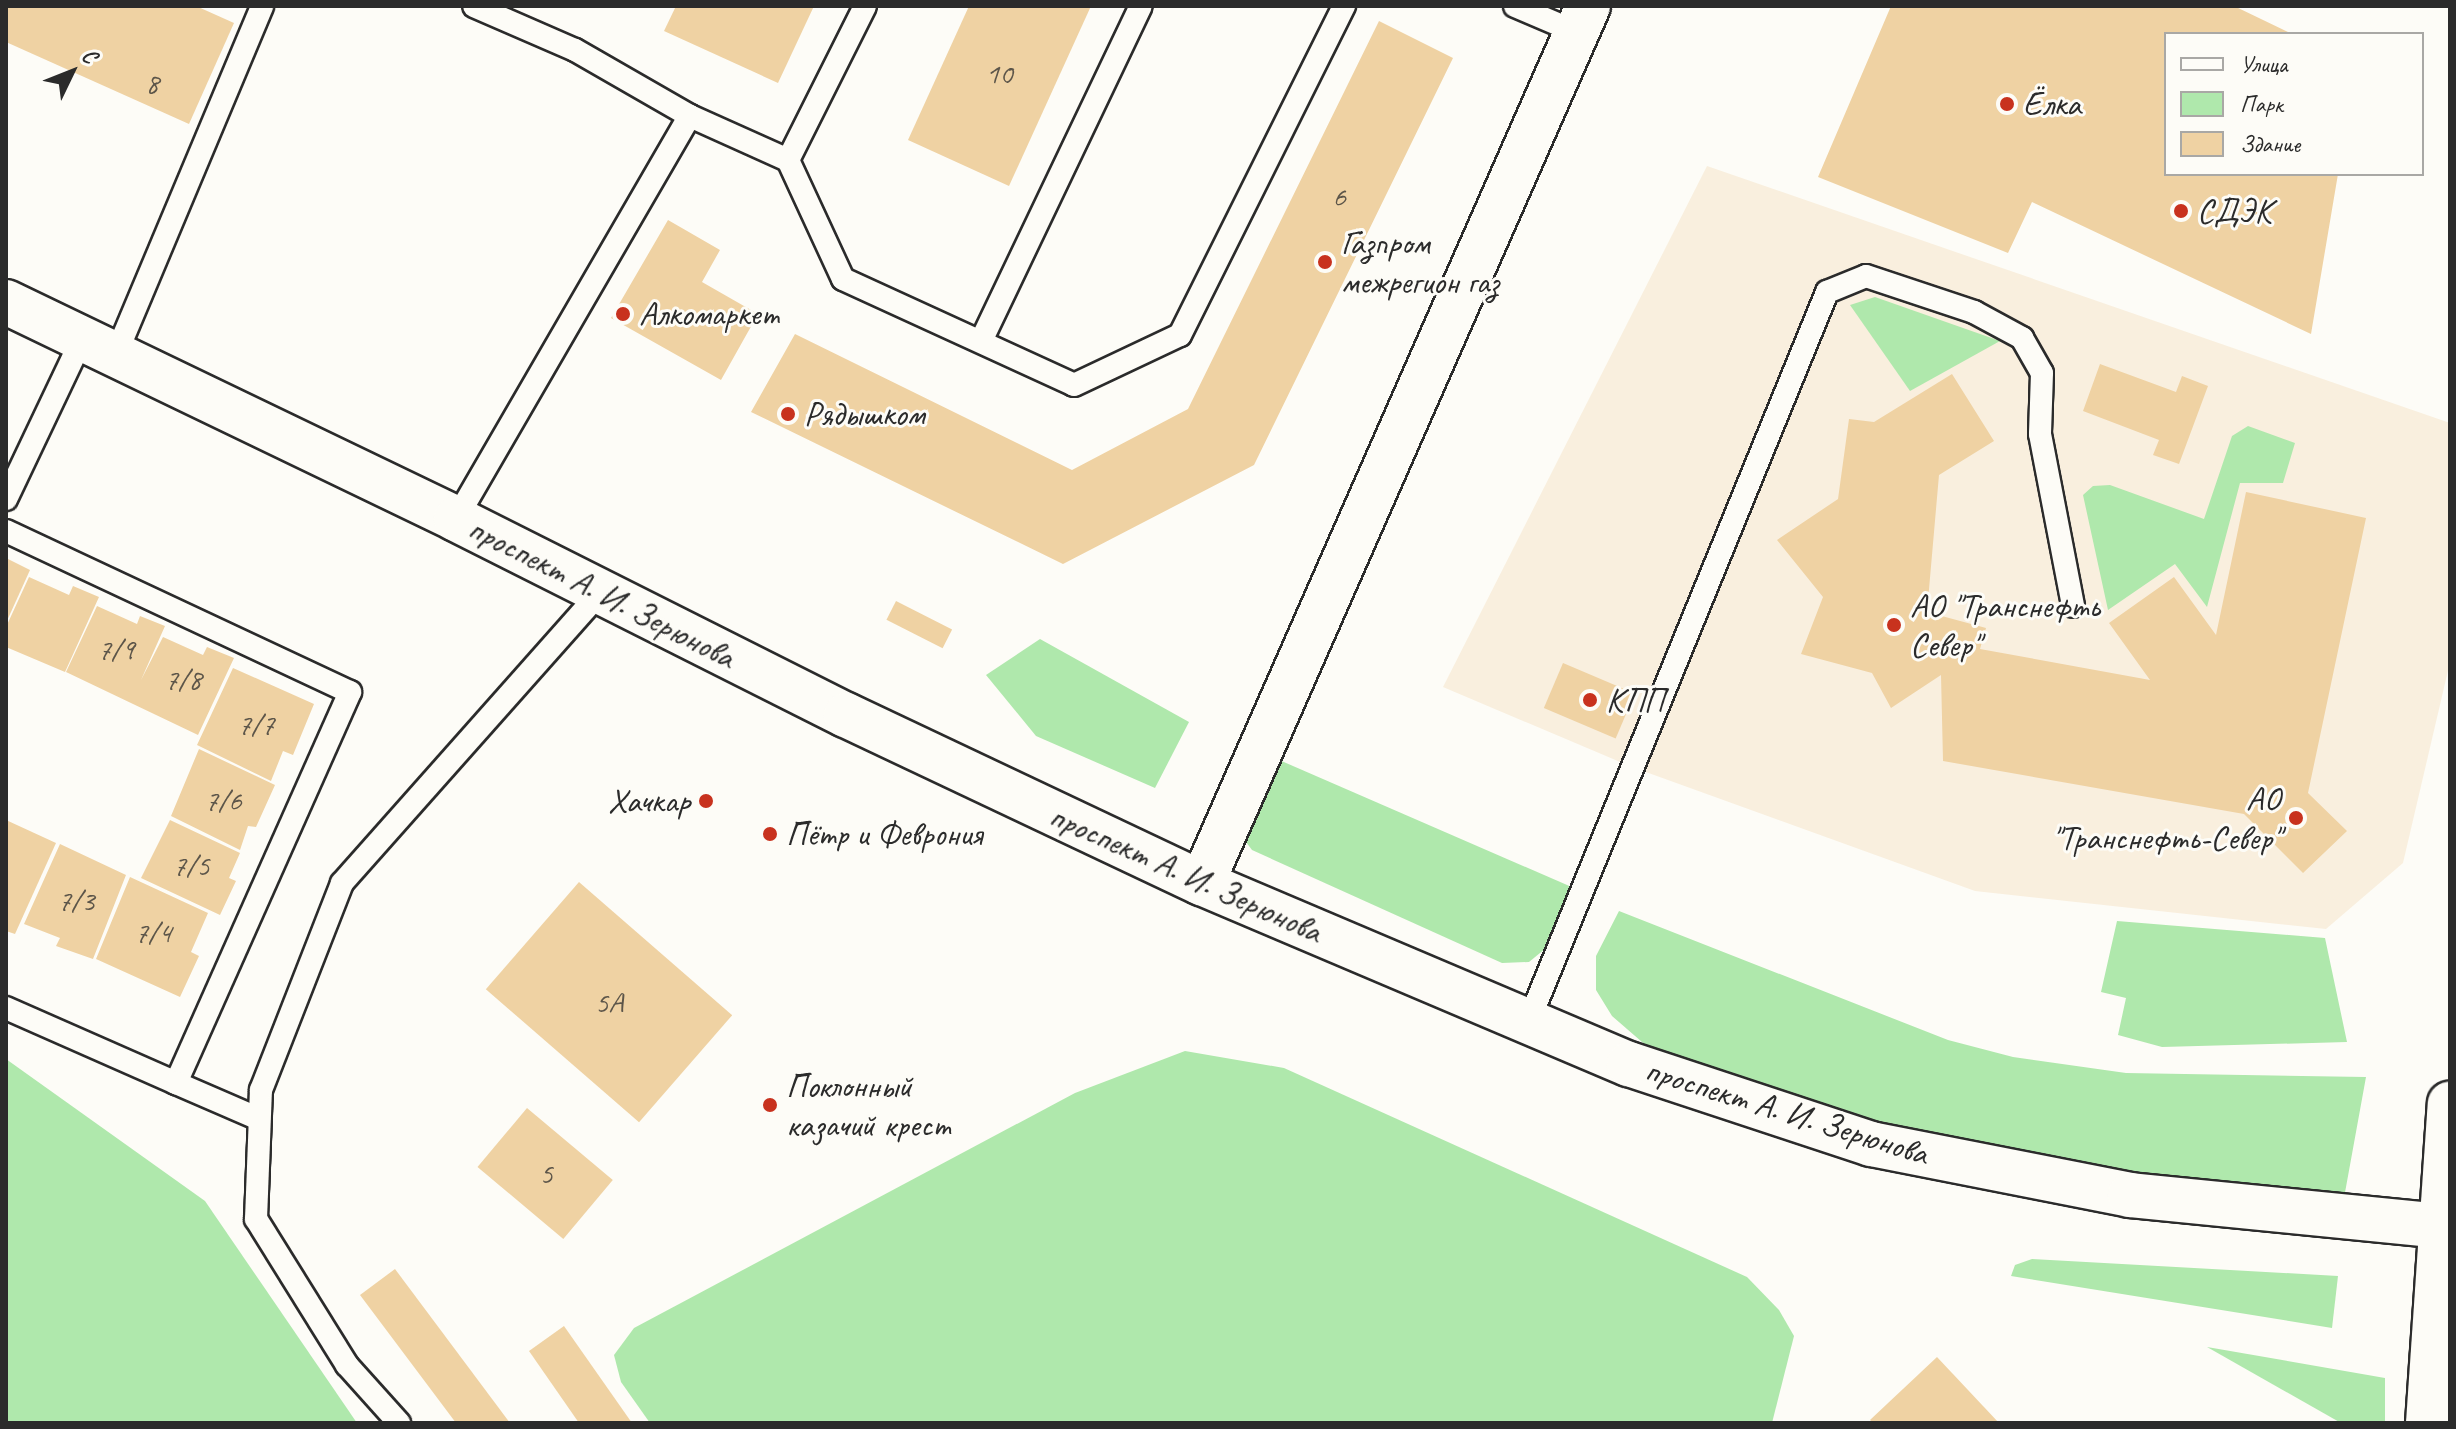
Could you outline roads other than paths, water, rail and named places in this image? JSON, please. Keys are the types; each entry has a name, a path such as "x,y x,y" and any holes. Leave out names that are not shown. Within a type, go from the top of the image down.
{"street":[{"path":"1202,883 1582,19"},
{"name":"проспект А. И. Зерюнова","path":"6,302 456,519 846,715 1202,883 1629,1064 1871,1144 2130,1195 2444,1226"},
{"path":"2428,1423 2444,1226 2450,1104"}],"lane":[{"path":"6,499 99,346 262,6"},
{"path":"474,6 575,50 690,116 788,160 843,279 982,339 1074,385 1180,335 1344,6"},
{"path":"788,160 865,6"},
{"path":"982,339 1141,6"},
{"path":"1515,6 1582,19"},
{"path":"456,519 690,116"},
{"path":"1528,1023 1827,292 1866,276 1974,312 2022,338 2042,373 2040,434 2073,606"},
{"path":"6,531 350,692 176,1083"},
{"path":"399,1423 347,1365 256,1219 261,1090 342,883 601,591"},
{"path":"6,1008 259,1119"}],"place":[{"name":"Ёлка","path":"2007,104"},
{"name":"СДЭК","path":"2181,211"},
{"name":"Газпром межрегион газ","path":"1325,262"},
{"name":"Алкомаркет","path":"623,314"},
{"name":"Рядышком","path":"788,414"},
{"name":"АО \"Транснефть Север\"","path":"1894,625"},
{"name":"КПП","path":"1590,700"},
{"name":"Хачкар","path":"706,801"},
{"name":"АО \"Транснефть-Север\"","path":"2296,818"},
{"name":"Пётр и Феврония","path":"770,834"},
{"name":"Поклонный казачий крест","path":"770,1105"}]}
